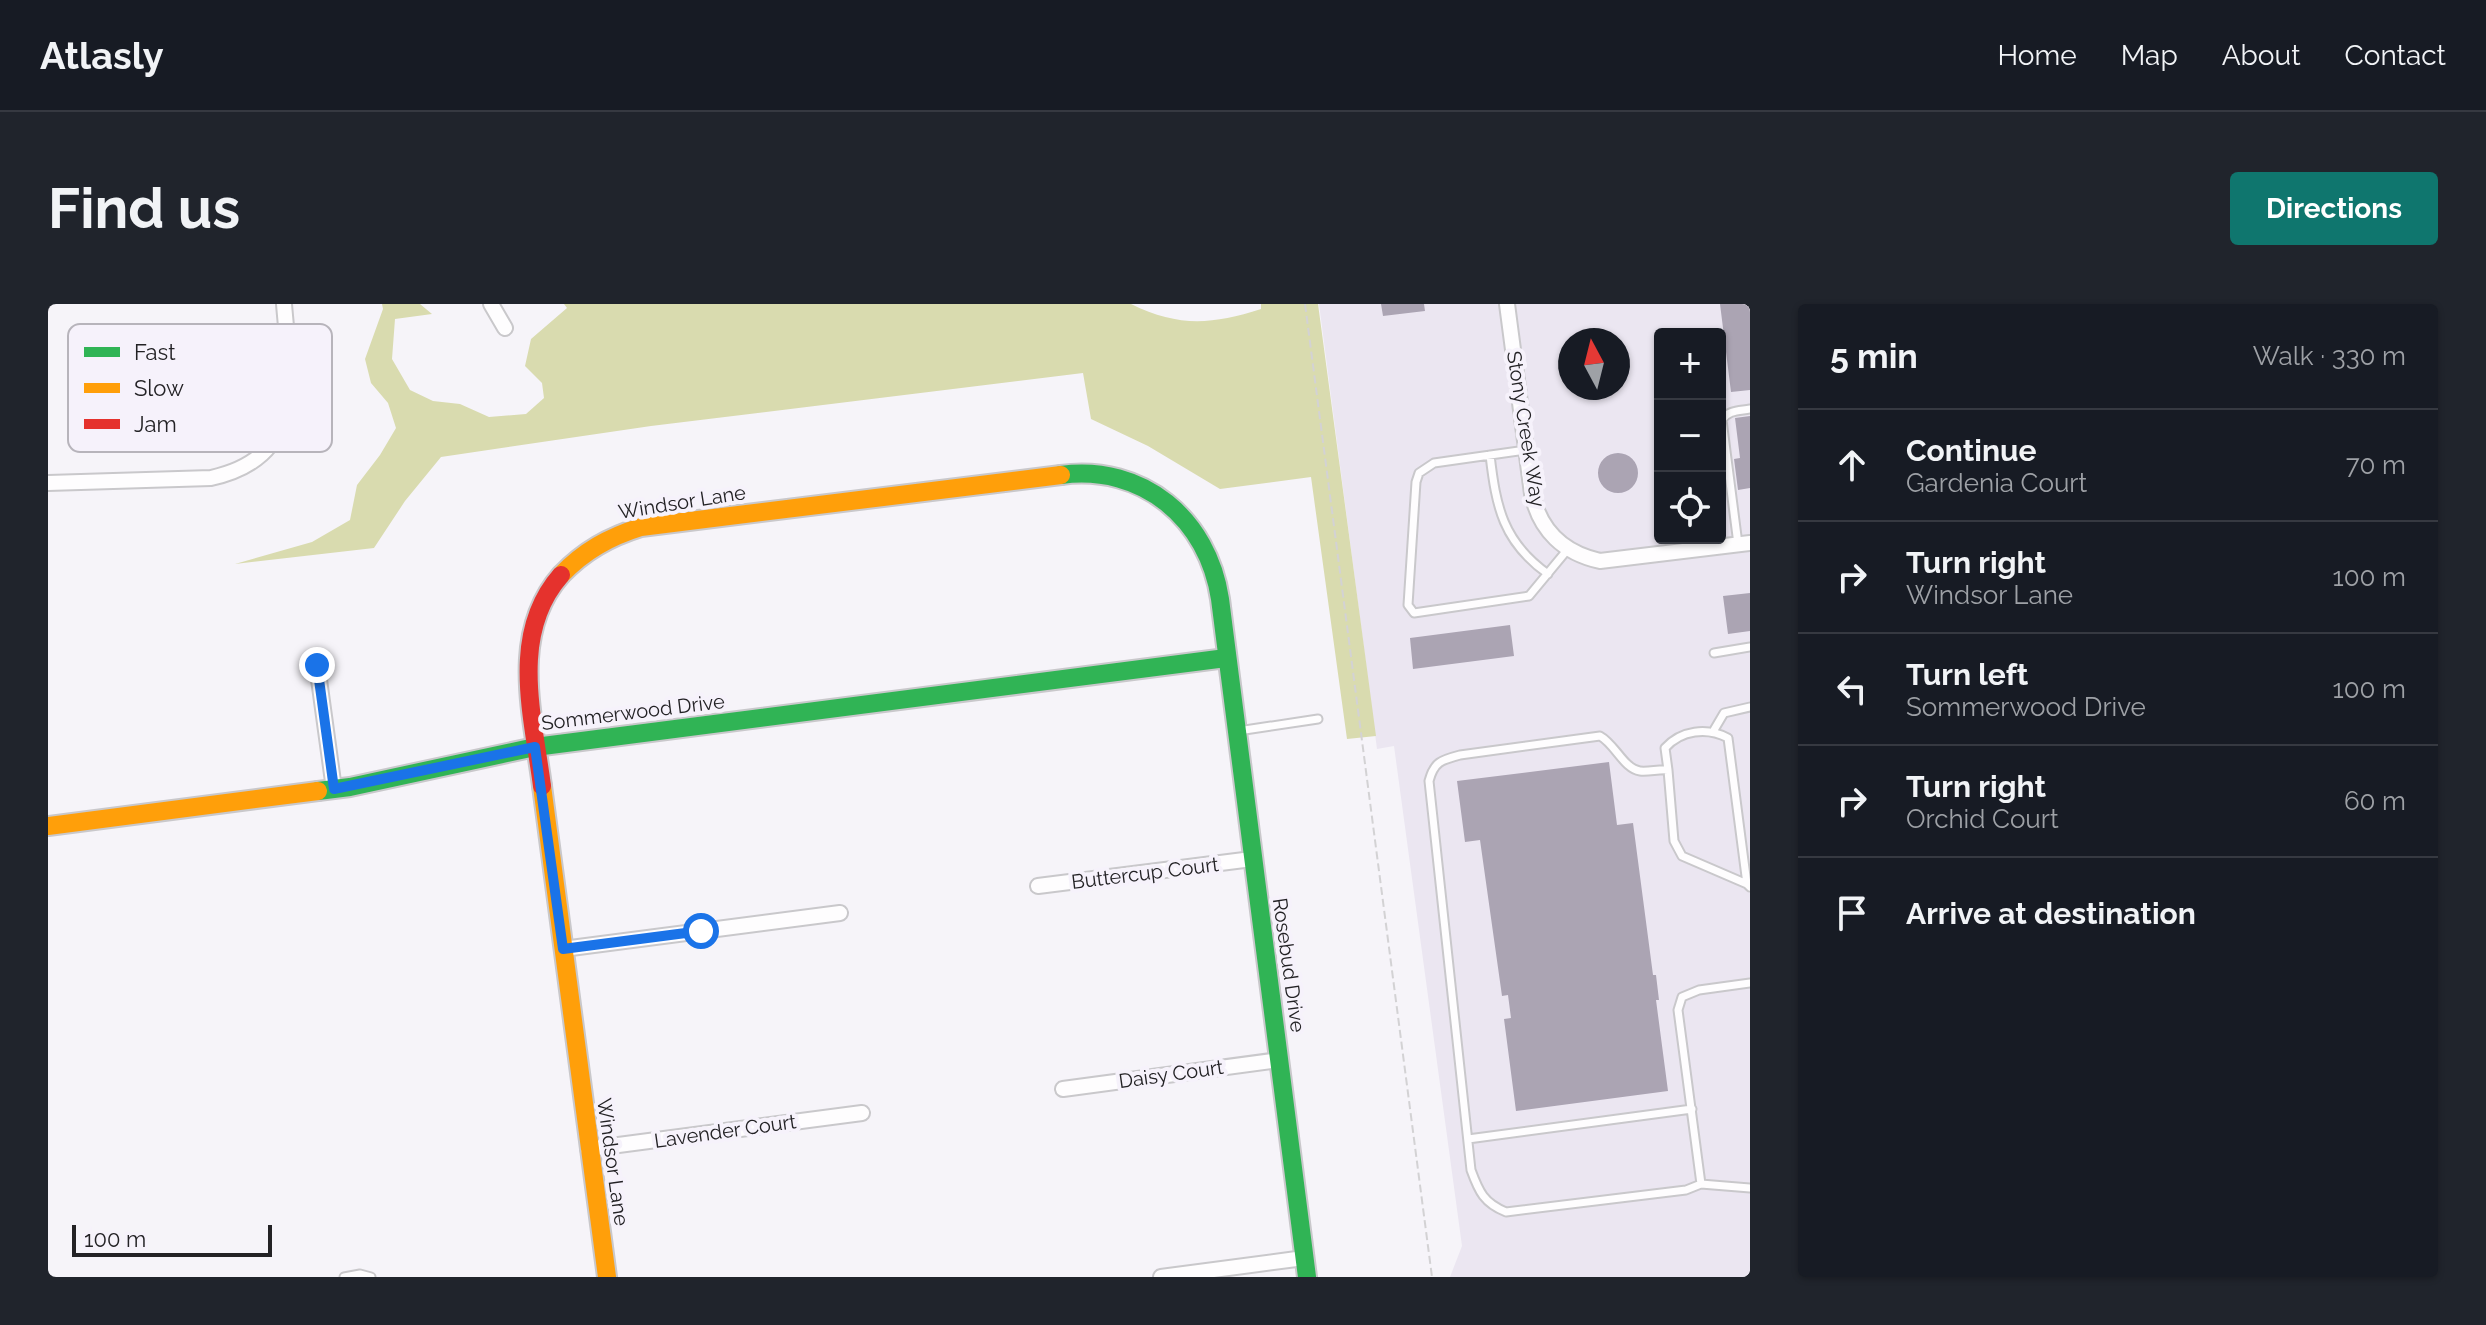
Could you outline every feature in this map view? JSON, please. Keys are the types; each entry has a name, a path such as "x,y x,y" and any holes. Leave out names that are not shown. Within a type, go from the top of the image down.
{"street":[{"path":"284,304 285,324"},
{"path":"491,304 505,328"},
{"name":"Stony Creek Way","path":"1507,304 1535,507 1554,539 1568,549"},
{"path":"48,483 211,478 235,471 261,452"},
{"name":"Windsor Lane","path":"607,1277 535,747 526,654 538,609 547,590 573,560 601,541 641,527 1082,472 1114,476 1164,500 1194,528 1213,564 1219,588 1226,658"},
{"path":"1568,549 1600,561 1744,543"},
{"name":"Rosebud Drive","path":"1226,658 1305,1268"},
{"name":"Sommerwood Drive","path":"48,826 334,789 535,747 1226,658"},
{"path":"317,665 334,789"},
{"name":"Buttercup Court","path":"1038,886 1252,859"},
{"path":"563,949 840,913"},
{"name":"Daisy Court","path":"1063,1089 1279,1060"},
{"name":"Lavender Court","path":"588,1149 862,1113"},
{"path":"1161,1277 1305,1268"}],"lane":[{"path":"1744,543 1722,420 1726,414 1750,409"},
{"path":"1526,450 1434,463 1419,473 1416,482 1410,610 1414,613 1529,596 1568,549"},
{"path":"1490,455 1494,491 1502,520 1529,561 1548,574"},
{"path":"1714,653 1750,647"},
{"path":"1714,730 1724,713 1750,707"},
{"path":"1236,731 1318,719"},
{"path":"1714,730 1728,738 1749,885 1682,856 1674,841 1665,748 1676,735 1714,730"},
{"path":"1668,770 1639,771 1628,765 1610,741 1600,736 1460,755 1440,760 1432,767 1429,781 1471,1170 1479,1194 1489,1205 1506,1212 1686,1190 1701,1184 1750,1188"},
{"path":"1701,1184 1678,1010 1682,997 1699,990 1750,983"},
{"path":"1468,1139 1692,1109"},
{"path":"344,1277 360,1274 371,1277"}],"path":[{"path":"1305,304 1432,1277"}],"shaded area":[{"path":"1319,304 1750,304 1750,1277 1450,1277 1462,1246 1394,746 1377,749"}],"green space":[{"path":"382,304 420,304 432,314 395,319 392,359 410,390 433,401 460,404 489,417 526,414 544,398 542,383 525,366 531,339 567,308 564,304 1131,304 1164,317 1210,321 1261,309 1261,304 1318,304 1376,736 1347,739 1311,477 1220,489 1148,446 1091,419 1083,373 651,426 441,457 405,501 374,548 235,564 312,542 350,520 357,485 396,428 388,403 371,383 365,359 383,309"}],"building":[{"path":"1381,304 1424,304 1425,311 1383,316"},
{"path":"1720,304 1750,304 1750,390 1731,392 1726,328 1723,328"},
{"path":"1750,416 1750,488 1738,490 1734,459 1740,458 1735,418"},
{"path":"1618,453 1632,459 1638,473 1632,487 1618,493 1604,487 1598,473 1604,459"},
{"path":"1750,593 1750,631 1728,634 1723,596"},
{"path":"1510,625 1514,656 1413,669 1410,638"},
{"path":"1609,762 1617,825 1633,823 1653,975 1656,975 1659,1000 1656,1000 1668,1091 1516,1111 1504,1019 1511,1018 1508,995 1502,996 1480,840 1465,842 1457,781"}],"traffic: fast":[{"path":"1061,475 1091,474 1119,478 1144,488 1167,503 1186,522 1202,544 1213,570 1220,599 1307,1277"},
{"path":"318,791 350,787 535,747 1226,658"}],"traffic: slow":[{"path":"561,575 598,546 641,527 1061,475"},
{"path":"542,786 607,1277"},
{"path":"48,826 318,791"}],"traffic: jam":[{"path":"542,786 530,704 530,649 535,623 545,598 561,575"}],"route":[{"path":"317,665 334,789 535,747 563,949 701,931"}]}
